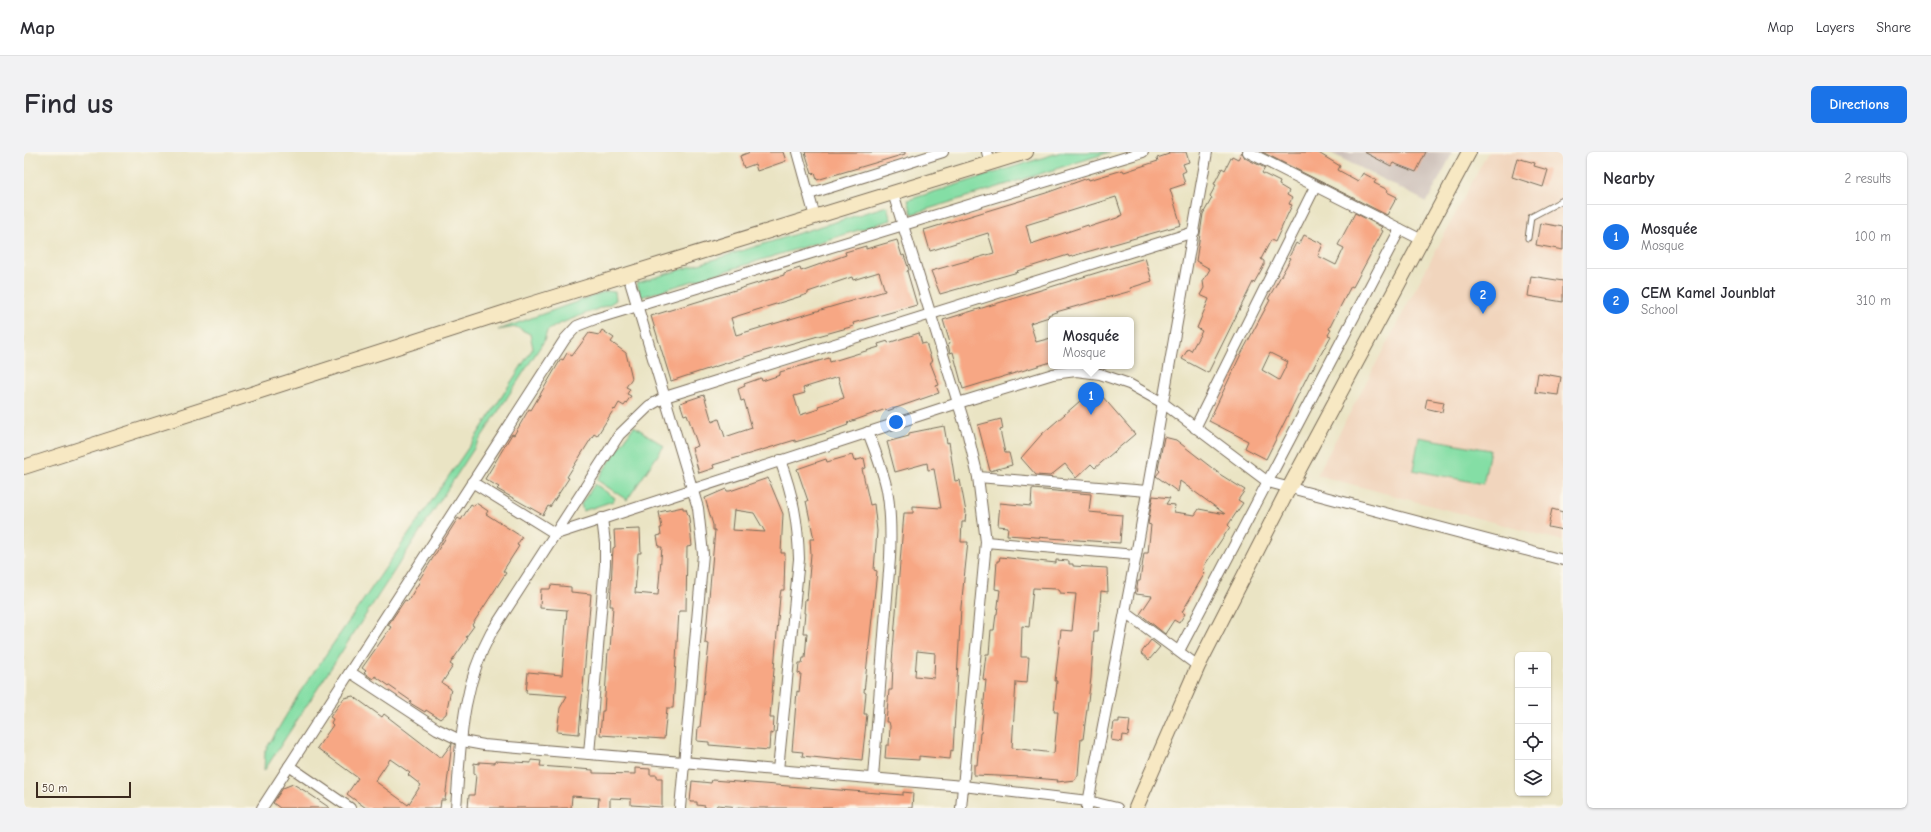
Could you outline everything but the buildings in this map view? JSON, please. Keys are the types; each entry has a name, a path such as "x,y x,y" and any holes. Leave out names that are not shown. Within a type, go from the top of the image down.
{"street":[{"path":"797,152 816,217"},
{"path":"809,194 943,152"},
{"path":"24,467 628,275 893,193 989,158 1026,152"},
{"path":"262,808 565,338 577,326 1143,152"},
{"path":"1088,804 1136,555 1207,152"},
{"path":"1248,152 1422,240"},
{"path":"1136,808 1198,666 1289,488 1469,152"},
{"path":"1195,428 1315,187"},
{"path":"893,193 968,435 978,478 986,542 961,808"},
{"path":"1180,651 1400,229"},
{"path":"456,808 465,708 471,680 479,655 491,633 619,435 649,406 665,397 1194,232"},
{"path":"628,275 693,488 698,508 703,554 680,808"},
{"path":"556,534 693,488 958,403 1053,374 1076,371 1100,374 1122,382 1163,403 1268,482 1563,560"},
{"path":"868,432 880,463 887,490 891,526 890,558 873,778"},
{"path":"778,770 799,559 799,531 795,508 790,486 780,460"},
{"path":"978,478 1147,491"},
{"path":"472,482 556,534"},
{"path":"589,754 605,564 605,543 602,518"},
{"path":"986,542 1136,555"},
{"path":"1125,612 1180,651 1198,666"},
{"path":"350,672 437,729 462,741 484,745 963,786 1117,808"},
{"path":"289,766 350,808"}],"lane":[{"path":"1528,238 1531,217 1563,200"}],"shaded area":[{"path":"1329,152 1453,152 1427,202"},
{"path":"1488,152 1563,152 1563,541 1317,475"}],"green space":[{"path":"1061,152 1110,152 912,214 908,200"},
{"path":"887,206 891,220 641,297 637,283"},
{"path":"607,291 615,292 616,300 610,304 559,324 547,331 544,341 264,771 265,751 300,692 477,435 533,348 530,334 516,327 498,330"},
{"path":"634,426 664,446 627,500 597,480"},
{"path":"1419,437 1490,450 1483,484 1413,470"},
{"path":"595,484 615,498 613,501 583,511 581,504"}],"place":[{"name":"CEM Kamel Jounblat","path":"1483,314"},
{"name":"Mosquée","path":"1091,415"}]}
